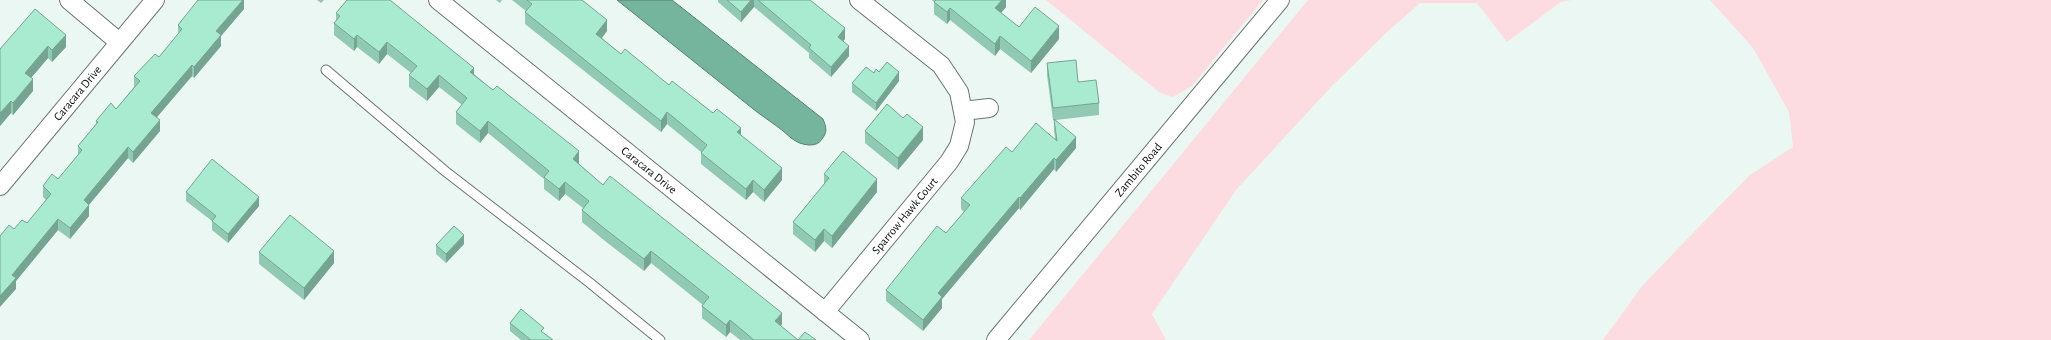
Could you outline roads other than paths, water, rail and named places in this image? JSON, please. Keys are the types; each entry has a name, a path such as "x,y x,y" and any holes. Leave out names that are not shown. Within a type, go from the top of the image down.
{"street":[{"path":"69,0 119,42"},
{"name":"Caracara Drive","path":"0,186 155,0"},
{"name":"Caracara Drive","path":"438,0 860,340"},
{"name":"Sparrow Hawk Court","path":"825,312 949,162 959,146 965,122 959,92 941,65 859,0"},
{"name":"Zambito Road","path":"996,340 1280,0"},
{"path":"963,111 988,108"}],"lane":[{"path":"326,70 445,171 660,340"}]}
